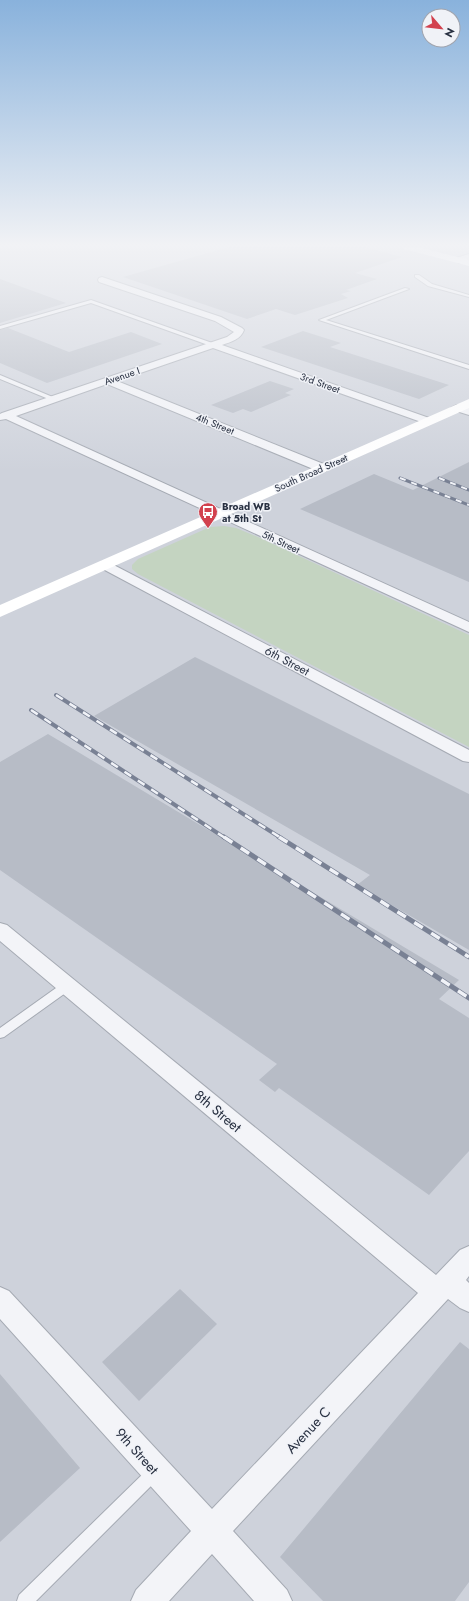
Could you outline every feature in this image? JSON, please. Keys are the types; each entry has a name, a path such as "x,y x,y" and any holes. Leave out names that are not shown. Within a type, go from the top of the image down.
{"street":[{"name":"Avenue I","path":"3,416 236,336 239,330 223,322"},
{"name":"3rd Street","path":"213,345 428,421"},
{"name":"4th Street","path":"108,381 322,468"},
{"name":"South Broad Street","path":"0,612 428,421 465,407"},
{"name":"5th Street","path":"3,416 469,628"},
{"name":"6th Street","path":"106,565 469,758"},
{"name":"8th Street","path":"0,930 67,986 442,1286 469,1299"},
{"name":"Avenue C","path":"147,1601 469,1258"},
{"name":"9th Street","path":"0,1300 276,1601"}],"lane":[{"path":"0,328 21,322"},
{"path":"148,322 213,345"},
{"path":"326,322 469,367"},
{"path":"0,377 53,400"},
{"path":"0,1034 67,986"},
{"path":"25,1601 156,1471"}],"shaded area":[{"path":"0,322 469,322 469,1601 0,1601"}],"green space":[{"path":"224,526 236,528 258,537 469,635 469,747 138,574 132,569 132,565 138,559 210,527"}],"building":[{"path":"8,328 69,352 131,332 162,344 47,383 0,363 0,330"},
{"path":"303,331 341,343 330,347 449,385 419,399 261,347"},
{"path":"270,381 294,389 285,393 291,395 251,412 243,409 233,413 211,405"},
{"path":"469,462 469,582 300,509 374,474 413,490"},
{"path":"195,657 469,794 469,950 357,885 370,875 94,716"},
{"path":"48,734 459,980 439,999 469,1018 469,1151 429,1195 279,1088 275,1092 259,1080 277,1064 0,870 0,762"},
{"path":"180,1289 217,1324 139,1401 102,1362"},
{"path":"460,1342 469,1349 469,1582 455,1601 323,1601 280,1557"},
{"path":"0,1374 80,1468 0,1542"}],"railway":[{"path":"400,478 469,505"},
{"path":"439,478 469,490"},
{"path":"56,695 281,838"},
{"path":"31,710 225,838"},
{"path":"224,837 469,998"},
{"path":"279,837 469,957"}],"place":[{"name":"Broad WB at 5th St","path":"208,529"}]}
